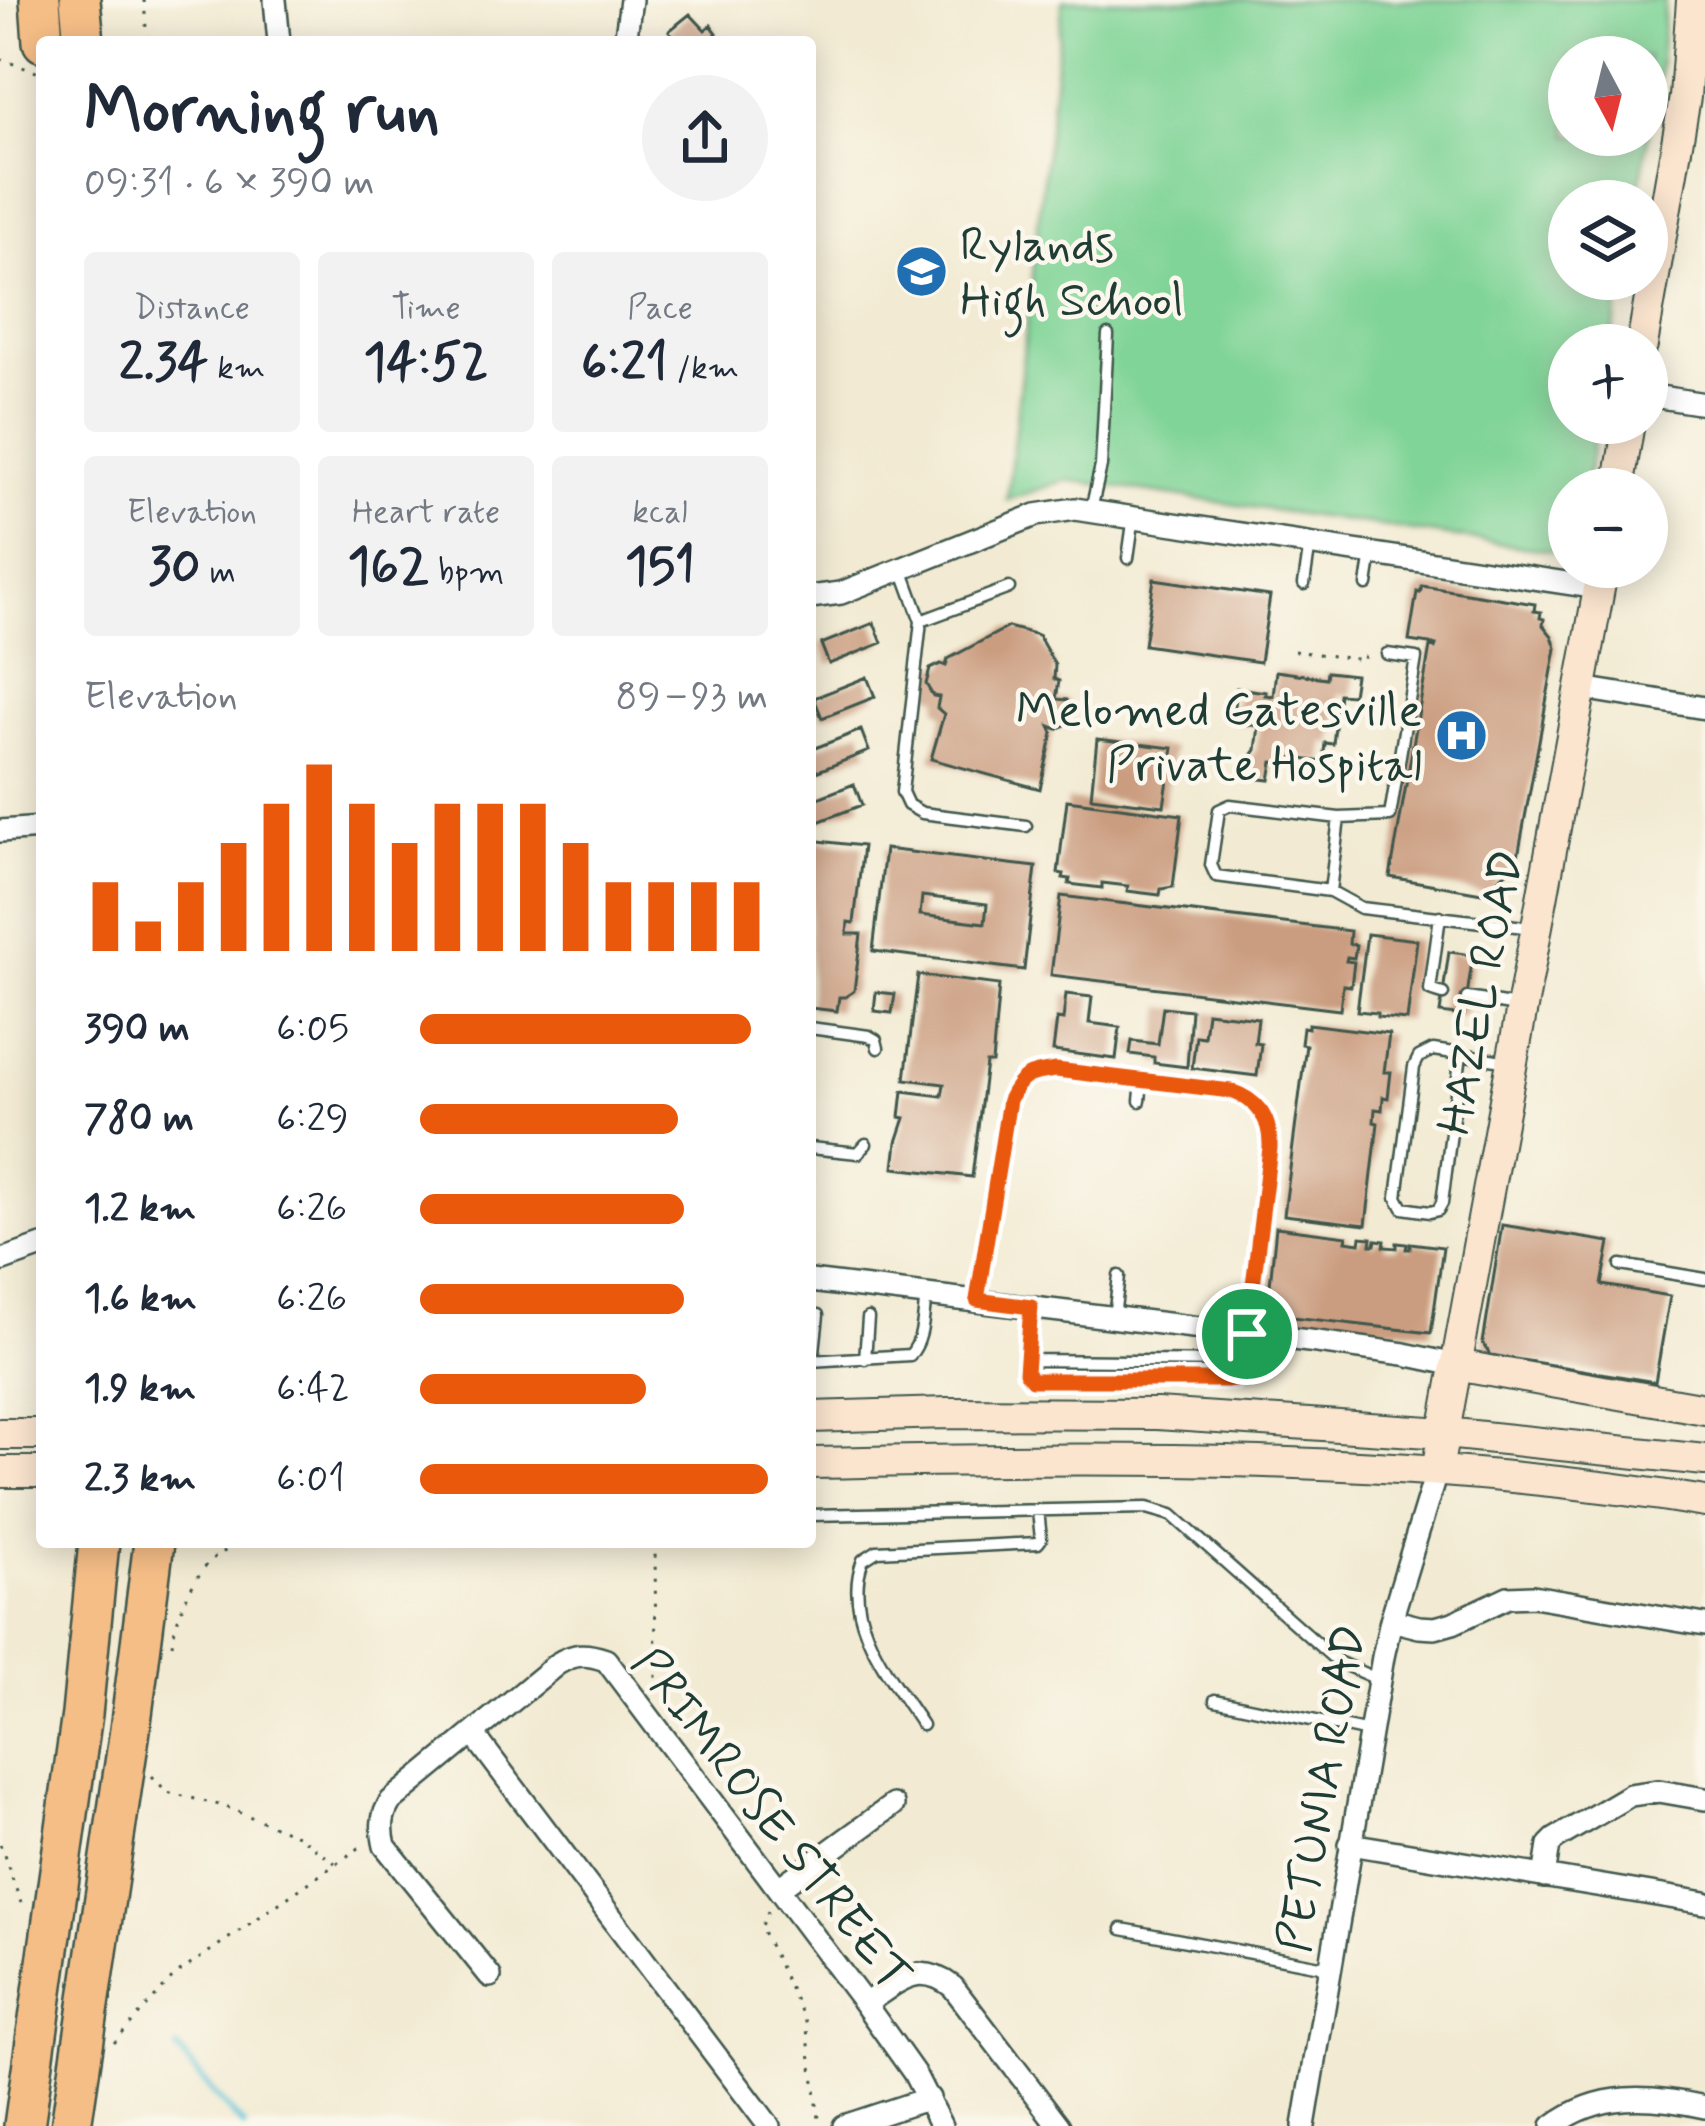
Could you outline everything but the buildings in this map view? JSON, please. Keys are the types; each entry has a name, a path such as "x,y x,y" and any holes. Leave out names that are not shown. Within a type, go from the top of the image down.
{"highway":[{"path":"40,0 43,36"},
{"path":"80,0 84,36"},
{"path":"24,2126 82,1714 98,1548"},
{"path":"71,2126 153,1548"},
{"path":"146,1618 177,1548"}],"main road":[{"path":"1646,324 1685,98 1692,0"},
{"name":"HAZEL ROAD","path":"1437,1470 1599,588"},
{"path":"1456,1365 1705,1409"},
{"path":"816,1417 1157,1414 1445,1433 1705,1460"},
{"path":"0,1434 36,1434"},
{"path":"816,1463 1149,1460 1437,1470 1705,1502"},
{"path":"0,1472 36,1472"}],"street":[{"path":"275,0 278,36"},
{"path":"626,36 631,0"},
{"path":"1668,398 1705,404"},
{"path":"816,596 841,593 1055,511 1091,510 1372,553 1548,572"},
{"path":"1582,688 1705,708"},
{"path":"0,831 36,828"},
{"path":"0,1262 36,1248"},
{"path":"816,1282 1404,1354 1456,1365"},
{"name":"PETUNIA ROAD","path":"1304,2126 1391,1620 1437,1470"},
{"path":"1391,1620 1435,1628 1508,1597 1533,1596 1705,1625"},
{"name":"PRIMROSE STREET","path":"385,1846 382,1822 391,1801 556,1664 580,1653 606,1660 865,2004 929,2098 941,2126"},
{"path":"474,1735 770,2126"},
{"path":"1544,1877 1549,1845 1555,1839 1630,1795 1659,1791 1705,1799"},
{"path":"779,1888 893,1805"},
{"path":"1350,1844 1705,1903"},
{"path":"385,1846 490,1976"},
{"path":"865,2004 916,1973 940,1977 953,1987 1060,2126"},
{"path":"1553,2126 1583,2109 1617,2099 1660,2097 1705,2107"},
{"path":"844,2126 929,2098"}],"lane":[{"path":"1091,510 1101,466 1108,334"},
{"path":"1128,558 1134,516"},
{"path":"1304,584 1310,544"},
{"path":"1367,585 1372,553"},
{"path":"902,569 921,621 904,799 922,813 1026,826"},
{"path":"921,621 1009,588"},
{"path":"1387,654 1416,658 1390,817 1339,818 1225,805 1217,815 1213,873 1330,891 1361,908 1536,928"},
{"path":"1330,891 1339,818"},
{"path":"1440,916 1430,990 1443,994"},
{"path":"1467,998 1522,1006"},
{"path":"816,1029 873,1037 878,1048"},
{"path":"1461,1054 1441,1207 1430,1213 1403,1208 1397,1197 1416,1062 1427,1051 1461,1054 1511,1062"},
{"path":"977,1300 1009,1100 1019,1080 1056,1070 1231,1091 1248,1098 1267,1119 1270,1148 1247,1334 1243,1362 1234,1380 1032,1380 1026,1372 1031,1307"},
{"path":"1140,1101 1142,1080"},
{"path":"816,1149 858,1153 866,1144"},
{"path":"1621,1265 1705,1279"},
{"path":"1114,1317 1119,1276"},
{"path":"816,1361 910,1355 917,1348 926,1295"},
{"path":"816,1330 818,1315"},
{"path":"865,1359 868,1318"},
{"path":"1027,1360 1243,1362"},
{"path":"816,1515 1147,1508 1172,1515 1338,1662 1379,1680"},
{"path":"922,1726 865,1635 858,1586 863,1560 877,1551 1034,1545 1041,1539 1038,1510"},
{"path":"1215,1700 1370,1732"},
{"path":"1122,1929 1331,1968"}],"path":[{"path":"144,0 147,36"},
{"path":"0,59 36,72"},
{"path":"1294,651 1364,660 1365,652"},
{"path":"169,1661 182,1605 214,1558 232,1548"},
{"path":"634,1697 656,1684 655,1548"},
{"path":"148,1772 166,1792 223,1806 297,1835 336,1864"},
{"path":"0,1844 21,1903"},
{"path":"112,2045 173,1976 358,1848 385,1846"},
{"path":"779,1888 761,1928 806,2022 820,2126"}],"green space":[{"path":"1063,0 1665,0 1662,36 1548,36 1548,156 1645,156 1641,180 1548,180 1548,300 1619,300 1615,324 1548,324 1548,444 1593,444 1589,468 1548,468 1548,551 1067,480 1007,500"}],"waterway":[{"path":"177,2048 244,2126"}],"place":[{"name":"Rylands High School","path":"921,271"},
{"name":"Melomed Gatesville Private Hospital","path":"1461,736"}],"route":[{"path":"1056,1070 1231,1091 1256,1104 1267,1119 1270,1138 1247,1334 1243,1366 1234,1380 1028,1377 1031,1307 977,1300 1009,1100 1019,1080 1056,1070"}]}
